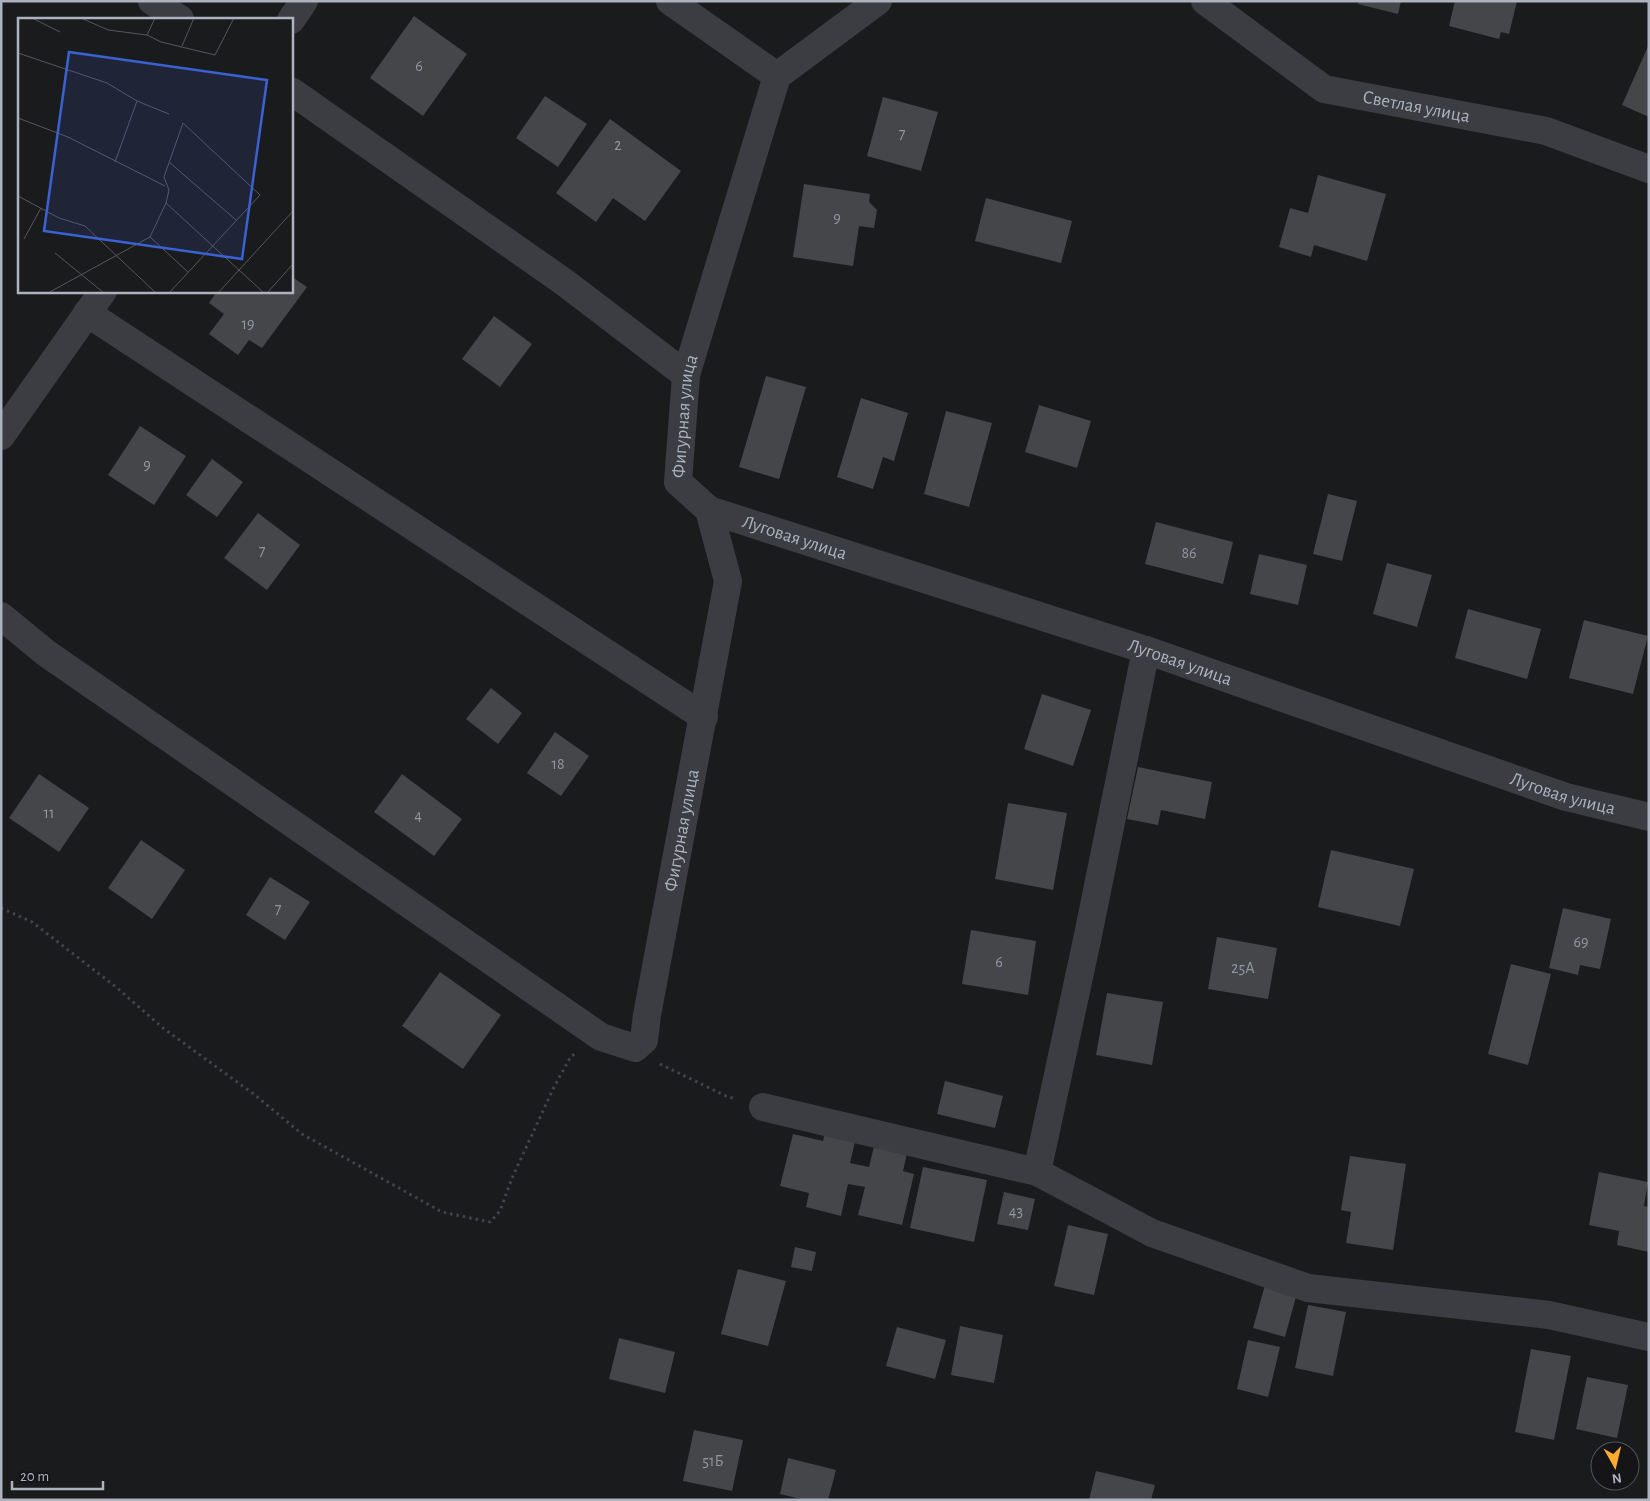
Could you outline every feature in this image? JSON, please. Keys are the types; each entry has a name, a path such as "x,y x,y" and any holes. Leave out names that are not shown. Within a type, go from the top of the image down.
{"street":[{"path":"152,1 178,18"},
{"path":"292,19 304,1"},
{"path":"670,1 777,76 878,1"},
{"name":"Светлая улица","path":"1205,1 1324,89 1546,131 1649,169"},
{"name":"Фигурная улица","path":"635,1048 644,1040 647,1015 728,581 709,510 678,482 686,375 777,76"},
{"path":"292,92 564,282 686,375"},
{"path":"1,436 95,302 704,717"},
{"name":"Луговая улица","path":"709,510 1146,650 1566,797 1649,817"},
{"path":"1,616 46,654 601,1037 635,1048"},
{"path":"1037,1172 1087,940 1146,650"},
{"path":"763,1107 1037,1172 1152,1234 1308,1288 1549,1315 1649,1338"}],"path":[{"path":"1,908 32,922 116,987 163,1028 255,1095 302,1134 442,1212 467,1218 490,1222 500,1211 512,1178 554,1087 572,1056 601,1037"},
{"path":"635,1048 656,1062 726,1096 763,1107"}],"building":[{"path":"1359,1 1401,1 1398,14 1358,4"},
{"path":"1455,1 1517,1 1509,34 1501,32 1499,39 1449,26"},
{"path":"414,16 467,54 423,116 370,78"},
{"path":"1649,44 1649,117 1622,105"},
{"path":"545,96 587,124 558,167 516,138"},
{"path":"883,97 938,112 921,171 867,156"},
{"path":"610,119 681,171 645,221 613,198 596,222 556,193"},
{"path":"1318,175 1386,194 1367,261 1314,245 1311,257 1279,247 1290,208 1308,213"},
{"path":"804,184 870,194 869,202 877,210 874,228 859,226 853,266 793,257"},
{"path":"986,198 1072,221 1061,263 975,241"},
{"path":"292,277 307,287 262,348 249,340 238,355 209,334 224,314 209,303 216,292 292,292"},
{"path":"494,316 532,344 500,387 462,359"},
{"path":"766,376 806,387 779,479 739,467"},
{"path":"861,398 908,413 894,461 883,457 873,489 837,477"},
{"path":"1039,405 1091,421 1077,468 1025,452"},
{"path":"946,411 992,423 969,507 924,494"},
{"path":"140,426 186,456 154,505 108,475"},
{"path":"212,459 243,482 217,517 186,495"},
{"path":"1328,494 1357,501 1342,561 1313,554"},
{"path":"258,513 300,545 267,590 224,558"},
{"path":"1156,522 1233,542 1223,584 1145,564"},
{"path":"1259,554 1307,565 1298,605 1250,594"},
{"path":"1387,563 1432,575 1417,627 1373,614"},
{"path":"1468,609 1541,629 1527,679 1455,658"},
{"path":"1584,620 1648,636 1633,694 1569,678"},
{"path":"491,688 522,713 498,744 466,719"},
{"path":"1042,694 1091,710 1073,766 1024,749"},
{"path":"555,732 589,756 561,796 527,773"},
{"path":"1138,767 1212,782 1205,819 1161,810 1158,825 1127,819"},
{"path":"39,774 89,808 59,852 9,818"},
{"path":"402,774 462,819 434,856 374,812"},
{"path":"1008,803 1067,813 1053,890 995,879"},
{"path":"141,840 185,870 152,919 108,888"},
{"path":"1331,850 1414,869 1400,926 1318,907"},
{"path":"270,877 310,902 285,940 246,915"},
{"path":"1563,908 1611,919 1600,969 1580,965 1578,975 1549,968"},
{"path":"971,930 1036,941 1028,995 962,984"},
{"path":"1217,937 1277,948 1268,999 1208,989"},
{"path":"1511,964 1551,974 1528,1065 1488,1054"},
{"path":"440,972 501,1015 463,1069 402,1026"},
{"path":"1107,993 1163,1002 1152,1065 1096,1055"},
{"path":"945,1081 1003,1096 995,1128 937,1114"},
{"path":"827,1123 858,1129 850,1163 869,1167 876,1138 909,1145 903,1171 914,1174 902,1225 858,1215 865,1187 848,1184 841,1216 806,1207 809,1193 780,1186 793,1134 823,1141"},
{"path":"1350,1156 1406,1164 1393,1250 1346,1243 1351,1212 1341,1210"},
{"path":"923,1167 987,1180 974,1242 910,1228"},
{"path":"1599,1172 1648,1182 1644,1206 1649,1207 1649,1252 1617,1245 1619,1231 1589,1225"},
{"path":"1004,1192 1035,1199 1028,1230 997,1224"},
{"path":"1068,1225 1108,1234 1094,1295 1054,1286"},
{"path":"795,1247 816,1252 812,1271 791,1267"},
{"path":"738,1269 786,1281 768,1346 721,1334"},
{"path":"1265,1285 1297,1293 1285,1337 1253,1328"},
{"path":"1308,1305 1346,1312 1333,1376 1295,1368"},
{"path":"960,1326 1003,1335 994,1383 951,1375"},
{"path":"897,1327 946,1340 935,1379 886,1366"},
{"path":"619,1338 675,1352 665,1393 609,1379"},
{"path":"1248,1340 1280,1347 1268,1397 1237,1389"},
{"path":"1531,1349 1571,1356 1554,1440 1515,1432"},
{"path":"1587,1377 1628,1385 1617,1438 1576,1429"},
{"path":"694,1430 743,1440 732,1491 683,1481"},
{"path":"788,1458 836,1470 828,1500 805,1500 780,1494"},
{"path":"1096,1471 1155,1485 1151,1500 1089,1500"}]}
